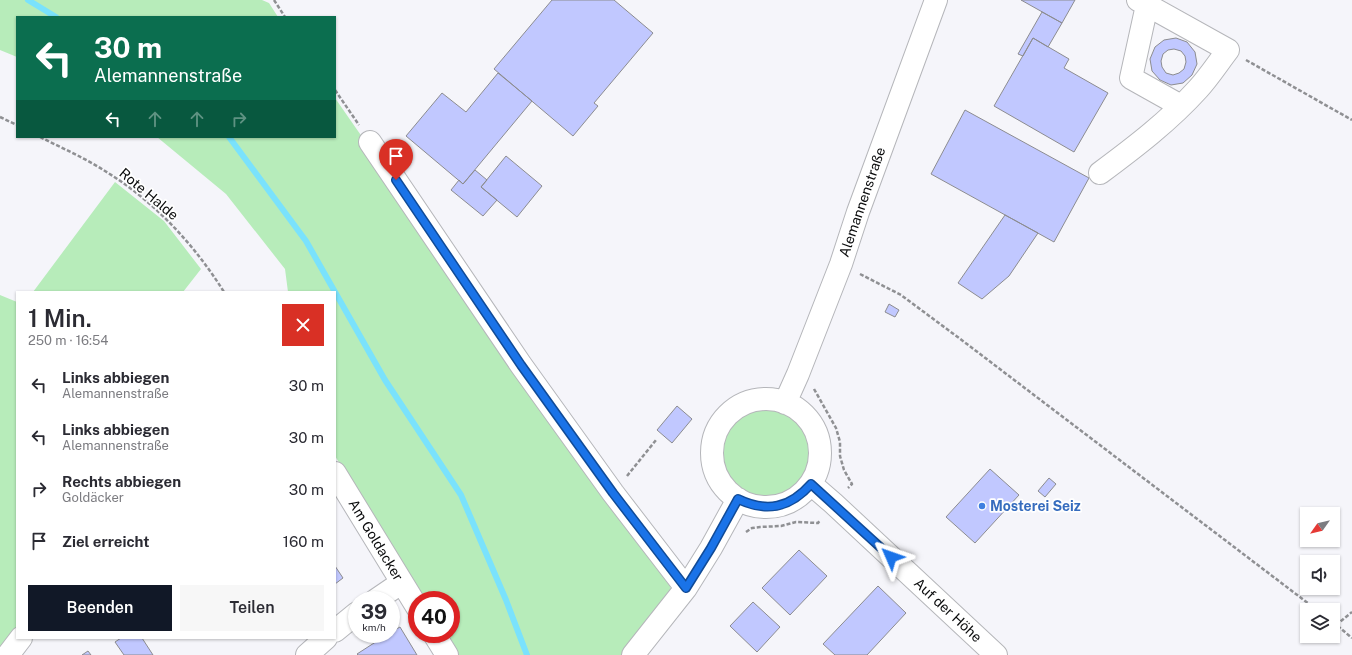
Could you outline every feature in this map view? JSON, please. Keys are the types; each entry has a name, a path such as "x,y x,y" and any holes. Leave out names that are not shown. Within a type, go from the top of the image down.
{"street":[{"name":"Alemannenstraße","path":"785,403 798,374 841,264 858,212 936,0"},
{"path":"1100,172 1136,147 1166,121 1181,106 1198,88 1228,50 1142,2 1131,78 1181,106"},
{"path":"370,142 521,365 613,493 686,588"},
{"path":"774,400 796,408 813,426 818,437 820,462 811,484 794,500 783,505 760,507 738,499 722,484 715,468 713,452 714,440 724,420 732,412 752,401 774,400"},
{"name":"Am Goldacker","path":"336,475 408,594"},
{"name":"Auf der Höhe","path":"811,484 996,655"},
{"path":"633,655 686,588 711,548 738,499"},
{"path":"389,591 401,583"},
{"path":"336,630 348,620"},
{"path":"8,655 20,639"},
{"path":"306,655 325,639"},
{"path":"440,643 447,655"}],"path":[{"path":"274,0 285,16"},
{"path":"1228,50 1352,120"},
{"path":"336,91 370,142"},
{"path":"0,117 16,125"},
{"name":"Rote Halde","path":"42,138 106,171 168,219 211,270 223,291"},
{"path":"841,264 901,295 1308,603"},
{"path":"814,384 814,389 836,428 840,442 840,456 844,470 852,484"},
{"path":"613,493 656,440"},
{"path":"742,534 752,528 781,526 796,522 818,523"},
{"path":"1340,620 1352,612"},
{"path":"1340,629 1352,638"}],"green space":[{"path":"0,0 262,0 269,3 277,16 16,16 16,57 0,50"},
{"path":"336,99 669,578 672,596 622,655 459,655 452,643 460,643 460,591 419,591 336,458 336,291 288,291 285,269 226,194 158,138 336,138"},
{"path":"115,182 164,221 201,269 184,291 34,291"},
{"path":"0,295 16,302 16,630 0,651"},
{"path":"766,409 783,412 797,422 807,436 810,453 807,470 797,484 783,494 766,497 749,494 735,484 725,470 722,453 725,436 735,422 749,412"}],"building":[{"path":"552,0 614,0 653,33 594,103 598,106 573,136 494,69"},
{"path":"1021,0 1075,0 1062,23"},
{"path":"1042,12 1062,23 1048,47 1033,38 1023,56 1018,54"},
{"path":"1033,38 1069,59 1064,68 1108,93 1074,152 994,106"},
{"path":"1176,38 1187,42 1195,52 1197,64 1192,75 1183,83 1171,85 1160,80 1152,71 1150,59 1155,47 1164,40","holes":["1174,49 1181,51 1185,56 1186,62 1184,69 1173,75 1166,73 1162,67 1161,61 1163,54 1168,50"]},
{"path":"498,73 532,101 463,184 406,136 442,93 466,112"},
{"path":"965,110 1089,178 1054,242 931,174"},
{"path":"506,156 542,186 517,217 481,187"},
{"path":"475,170 487,180 481,187 497,200 483,216 451,190 459,180 463,184"},
{"path":"1005,215 1038,233 1009,276 982,299 958,283"},
{"path":"889,304 899,310 895,317 885,312"},
{"path":"677,406 692,419 672,443 657,430"},
{"name":"Mosterei Seiz","path":"990,469 1019,495 975,543 946,517"},
{"path":"1049,478 1056,484 1045,497 1038,491"},
{"path":"799,550 827,576 790,615 762,588"},
{"path":"336,568 343,578 336,583"},
{"path":"878,586 906,613 867,655 835,655 823,644"},
{"path":"753,602 780,627 757,652 730,626"},
{"path":"400,627 408,640 408,643 410,643 417,655 358,655 357,654 374,643 400,643"},
{"path":"120,639 143,639 153,655 124,655 115,642"},
{"path":"88,651 91,655 82,655"}],"waterway":[{"path":"28,0 54,16"},
{"path":"230,138 306,241 334,291"},
{"path":"336,294 385,380 461,495 506,600 527,655"}],"place":[{"name":"Mosterei Seiz","path":"982,506"}],"route":[{"path":"396,180 521,365 613,493 686,588 711,548 738,499 760,507 783,505 794,500 811,484 891,557"}]}
